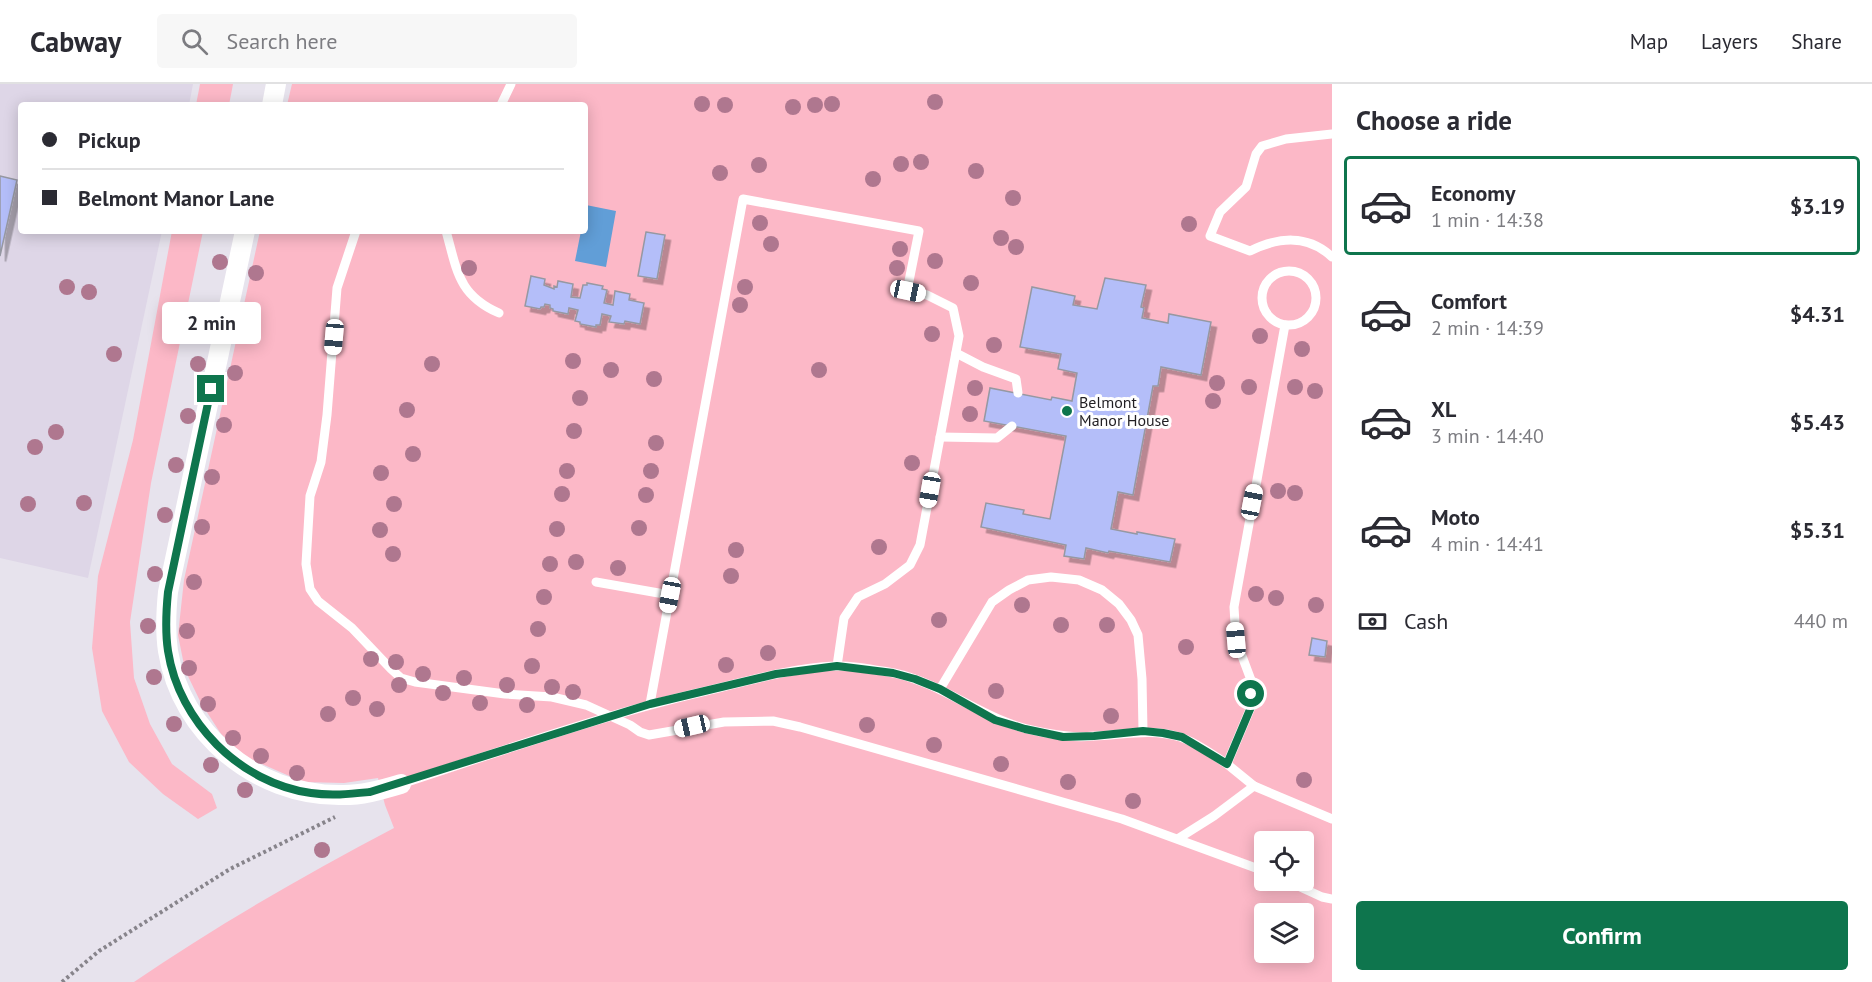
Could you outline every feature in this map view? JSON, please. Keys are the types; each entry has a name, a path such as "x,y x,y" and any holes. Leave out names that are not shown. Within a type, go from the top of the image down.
{"street":[{"path":"273,102 276,84"},
{"path":"244,234 168,592 165,621 168,652 177,684 190,711 208,735 228,756 253,773 280,785 309,793 339,795 370,792 401,784"}],"lane":[{"path":"502,102 511,84"},
{"path":"1332,134 1286,139 1262,146 1256,154 1245,187 1220,212 1210,236 1250,250 1281,239 1296,240 1311,243 1325,250 1332,257"},
{"path":"650,704 743,200 919,231 908,291 927,295 953,308 959,336 920,544 910,565 885,584 858,597 844,618 837,666"},
{"path":"355,234 337,288 327,415 321,462 310,496 306,564 310,589 318,601 352,628 401,678 415,682 505,694 552,697 586,705 649,735 724,722 773,721 1112,816 1179,838 1254,867"},
{"path":"448,234 459,274 468,292 482,306 499,313"},
{"path":"1282,272 1292,272 1305,277 1311,284 1316,301 1310,315 1303,321 1294,325 1285,325 1271,319 1265,311 1262,293 1274,276 1282,272"},
{"path":"1227,764 1251,707 1251,680 1236,640 1235,593 1285,325"},
{"path":"956,353 1016,380 1018,393"},
{"path":"940,437 997,438 1012,426"},
{"path":"940,689 992,602 1028,580 1052,576 1078,580 1102,590 1119,604 1131,620 1138,635 1143,731"},
{"path":"596,582 670,595"},
{"path":"401,784 650,704 776,674 837,666 893,673 915,679 940,689 995,720 1063,737 1143,731 1182,737 1227,764 1254,786 1332,819"},
{"path":"1179,838 1214,816 1254,786"},
{"path":"1309,891 1332,899"}],"path":[{"path":"62,982 99,951 230,869 337,816"}],"shaded area":[{"path":"0,84 193,84 190,102 18,102 18,234 161,234 88,578 0,558"},
{"path":"200,84 233,84 230,102 197,102"},
{"path":"292,84 1332,84 1332,982 134,982 197,940 262,901 394,828 378,778 344,783 303,782 246,757 221,734 201,703 185,670 178,635 184,580 259,234 588,234 588,102 288,102"},
{"path":"171,234 202,234 151,483 130,622 134,678 150,724 172,764 212,794 217,808 198,819 163,794 129,762 102,711 92,648 98,576 133,440"}],"water":[{"path":"588,205 616,211 606,267 575,261 580,234 588,234"}],"building":[{"path":"0,176 17,180 0,256"},
{"path":"646,232 665,235 657,279 638,276"},
{"path":"531,276 545,279 544,285 554,289 558,281 573,284 571,297 580,298 583,285 587,283 603,286 602,289 607,290 604,303 613,305 615,291 630,294 629,300 644,303 640,324 625,321 624,324 609,322 611,316 602,314 600,325 596,327 575,321 578,310 569,308 568,314 553,311 550,305 545,304 540,309 525,306"},
{"name":"Belmont Manor House","path":"1105,278 1146,285 1141,307 1144,308 1142,318 1168,323 1169,314 1211,322 1201,375 1161,367 1158,386 1153,386 1133,495 1118,492 1111,529 1175,539 1170,562 1086,548 1084,559 1064,556 1066,545 981,527 986,503 1024,510 1023,514 1050,519 1066,436 984,421 990,388 1051,400 1052,397 1072,401 1077,373 1058,369 1061,354 1020,347 1032,287 1075,296 1073,305 1097,309"},
{"path":"1312,638 1327,641 1325,657 1309,655"}],"place":[{"name":"Belmont Manor House","path":"1067,411"}],"route":[{"path":"211,389 168,592 165,621 168,652 177,684 190,711 208,735 228,756 253,773 280,785 309,793 339,795 370,792 650,704 776,674 837,666 893,673 915,679 940,689 995,720 1025,729 1063,737 1143,731 1163,733 1182,737 1227,764 1251,707 1251,694"}]}
